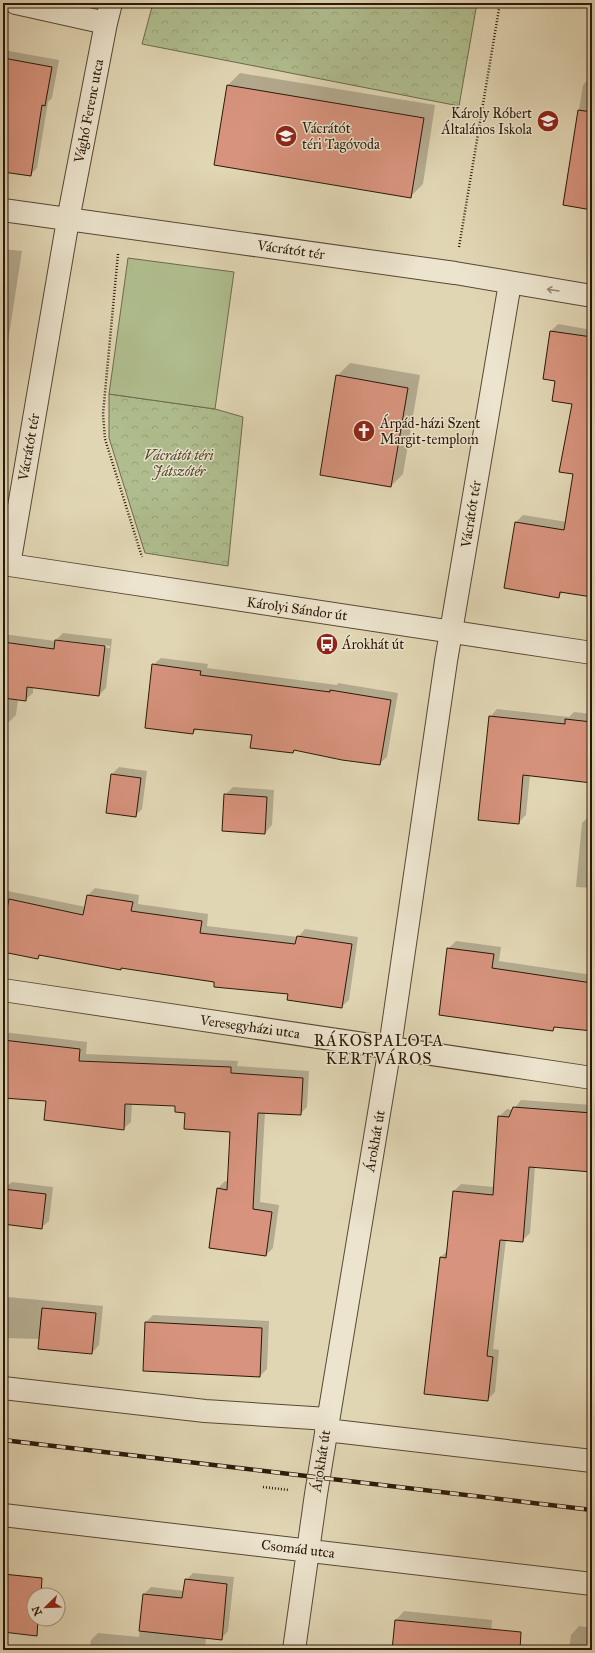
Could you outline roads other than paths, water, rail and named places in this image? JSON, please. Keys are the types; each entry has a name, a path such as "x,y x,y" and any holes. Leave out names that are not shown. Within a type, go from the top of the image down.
{"street":[{"path":"16,3 108,13"},
{"name":"Vághó Ferenc utca","path":"68,220 108,13"},
{"path":"3,210 68,220"},
{"name":"Vácrátót tér","path":"6,564 68,220 121,226 455,273 510,283 451,632"},
{"path":"510,283 592,296"},
{"name":"Károlyi Sándor út","path":"6,564 152,588 592,653"},
{"name":"Árokhát út","path":"294,1650 327,1424 390,1047 451,632"},
{"name":"Veresegyházi utca","path":"3,990 592,1078"},
{"path":"3,1388 327,1424 592,1461"},
{"name":"Csomád utca","path":"3,1515 592,1584"}],"railway":[{"path":"3,1440 592,1510"}],"place":[{"name":"Károly Róbert Általános Iskola","path":"548,121"},
{"name":"Vácrátót téri Tagóvoda","path":"286,136"},
{"name":"Árpád-házi Szent Margit-templom","path":"364,431"},
{"name":"Árokhát út","path":"327,644"}],"district":[{"name":"RÁKOSPALOTA KERTVÁROS","path":"379,1049"}],"park label":[{"name":"Vácrátót téri Játszótér","path":"179,464"}]}
